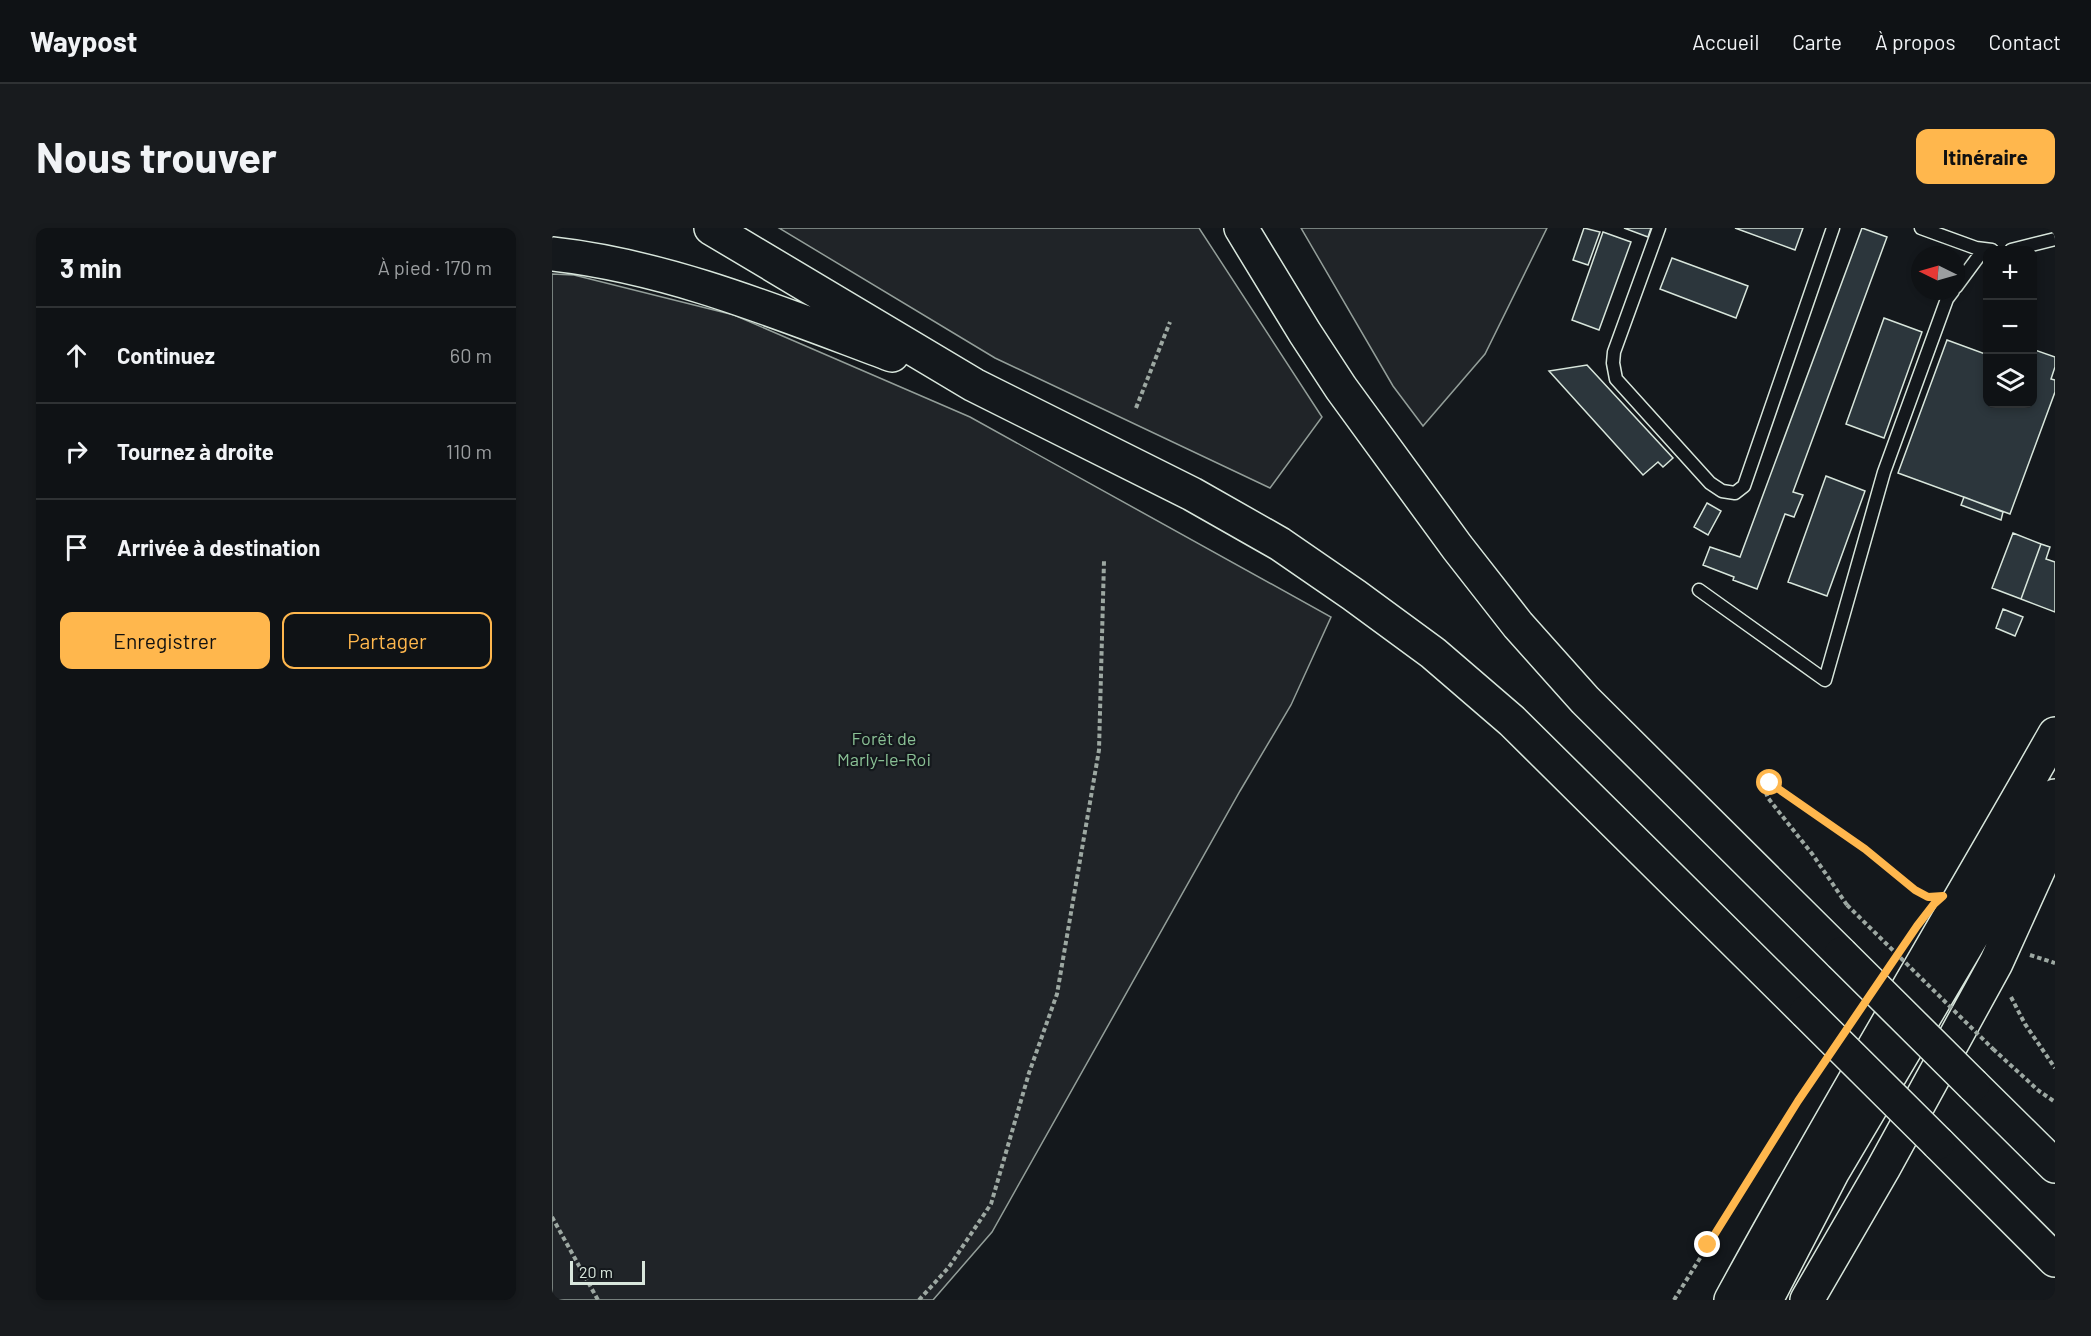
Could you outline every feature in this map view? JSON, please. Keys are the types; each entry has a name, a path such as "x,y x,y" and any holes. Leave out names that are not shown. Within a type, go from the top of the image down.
{"main road":[{"path":"711,228 974,385 1192,494 1280,544 1432,653 1520,729 2055,1260"},
{"path":"1241,228 1341,388 1457,547 1518,625 1601,717 2055,1166"},
{"path":"552,255 610,264 700,287 809,324 974,385"},
{"path":"1731,1300 1809,1158 2055,734"},
{"path":"1766,1300 1833,1171 2055,796"},
{"path":"1807,1300 1883,1169 1996,963 2055,833"}],"lane":[{"path":"1659,228 1614,352 1613,363 1616,379 1710,483 1722,491 1735,493 1744,486 1833,228"},
{"path":"1921,228 1983,249"},
{"path":"2027,246 2055,239"},
{"path":"1965,277 1983,256"},
{"path":"1699,590 1825,680 1884,472 1947,300"}],"path":[{"path":"1136,408 1170,322"},
{"path":"919,1300 949,1267 991,1204 1029,1073 1058,994 1099,750 1104,561"},
{"path":"1936,897 1928,897 1915,890 1865,849 1775,786 1766,783 1765,790 1768,798 1813,855 1847,905 1993,1049 2039,1091 2055,1102"},
{"path":"1897,955 1904,945"},
{"path":"2026,953 2055,963"},
{"path":"2006,989 2025,1024 2055,1068"},
{"path":"1674,1300 1824,1062"},
{"path":"552,1217 598,1300"}],"green space":[{"path":"779,228 1199,228 1322,417 1270,488 995,358"},
{"path":"1301,228 1547,228 1485,354 1423,426 1393,386"},
{"name":"Forêt de Marly-le-Roi","path":"552,274 574,275 734,315 970,417 1331,617 1291,705 1240,791 992,1232 933,1300 552,1300"}],"building":[{"path":"1584,228 1600,232 1588,265 1573,260"},
{"path":"1624,228 1651,228 1648,237"},
{"path":"1735,228 1803,228 1795,250"},
{"path":"1862,228 1887,237 1793,492 1803,495 1794,517 1785,514 1757,589 1703,565 1710,547 1740,557"},
{"path":"1603,232 1631,242 1599,330 1572,320"},
{"path":"1672,258 1748,286 1736,318 1660,289"},
{"path":"1884,318 1922,332 1884,438 1846,424"},
{"path":"1947,340 1983,353 1983,408 2037,408 2037,351 2055,357 2051,379 2055,380 2055,392 2010,514 1898,473"},
{"path":"1587,365 1673,458 1663,467 1658,462 1643,475 1549,371"},
{"path":"1826,476 1865,491 1827,596 1788,582"},
{"path":"1964,497 2003,512 2001,520 1961,505"},
{"path":"1707,503 1721,511 1708,535 1694,527"},
{"path":"2013,533 2041,544 2021,599 1992,588"},
{"path":"2041,544 2050,547 2046,559 2055,562 2055,612 2021,599"},
{"path":"2003,609 2023,617 2015,636 1996,628"}],"route":[{"path":"1708,1245 1798,1101 1917,926 1943,896 1928,897 1915,890 1865,849 1770,783"}]}
